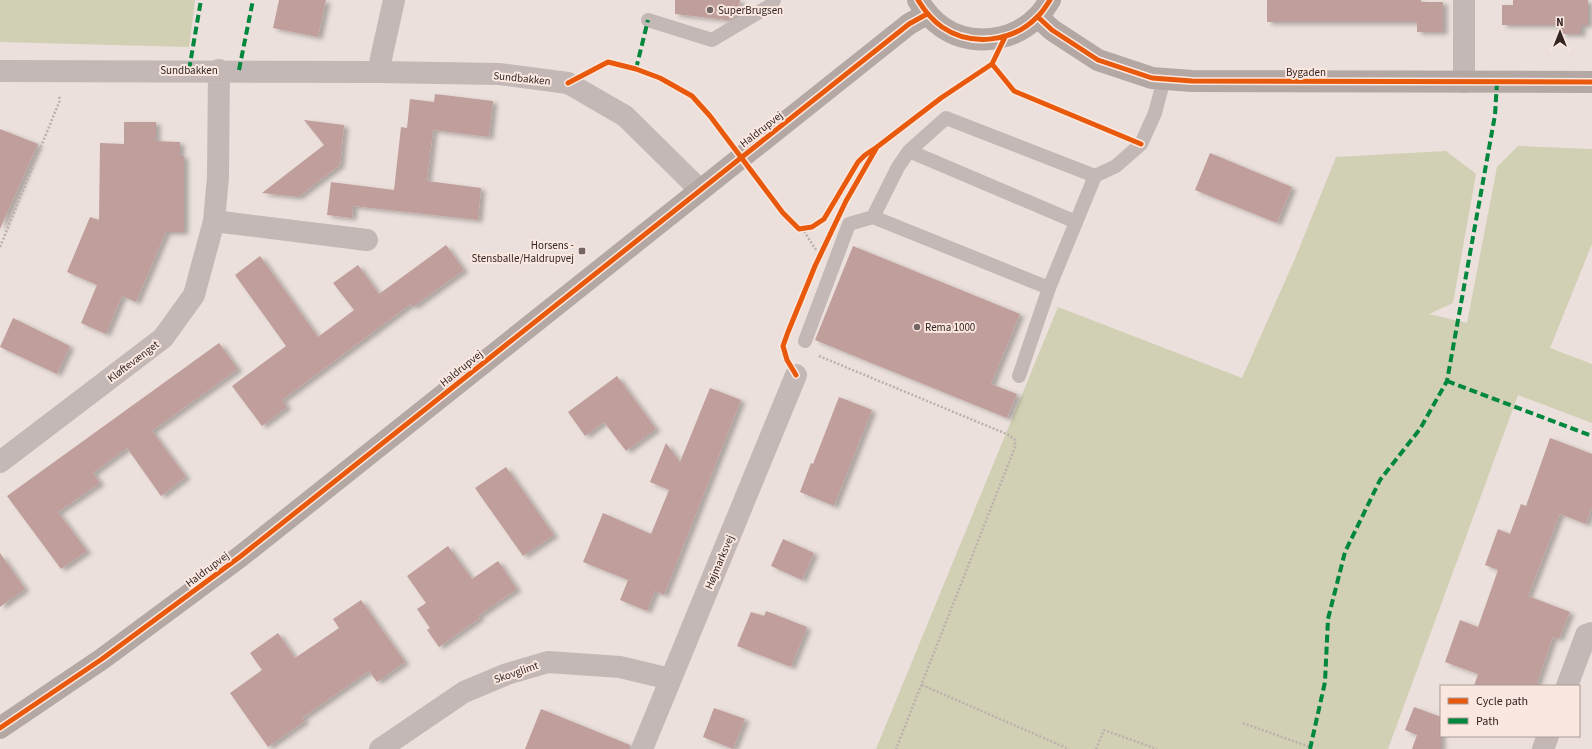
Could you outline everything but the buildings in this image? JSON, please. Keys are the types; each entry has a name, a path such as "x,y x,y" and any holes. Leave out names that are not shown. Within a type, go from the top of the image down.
{"main road":[{"path":"922,7 942,27 954,34 982,40 1010,35 1020,30 1044,9"},
{"name":"Haldrupvej","path":"0,728 102,659 241,556 909,24 922,7"},
{"name":"Bygaden","path":"1044,9 1052,30 1098,60 1152,78 1192,81 1592,82"}],"street":[{"path":"378,72 394,0"},
{"path":"1464,0 1464,82"},
{"name":"Sundbakken","path":"0,71 219,70 499,74 568,83 625,116 700,190"},
{"name":"Kløftevænget","path":"0,462 163,338 194,295 214,221 218,177 219,70"},
{"path":"214,221 367,240"},
{"name":"Højmarksvej","path":"642,749 796,375"},
{"path":"1567,685 1586,635 1592,633"},
{"name":"Skovglimt","path":"380,749 464,692 507,674 548,662 620,667 670,679"},
{"path":"1544,749 1548,737"}],"lane":[{"path":"648,20 712,40 771,5 774,0"},
{"path":"1020,376 1049,288 1094,176 1116,166 1141,144 1156,113 1164,79"},
{"path":"874,218 898,167 909,150 946,118 1094,176"},
{"path":"909,150 1076,222"},
{"path":"806,341 849,224 874,218 1049,288"}],"path":[{"path":"0,247 60,100 54,71"},
{"path":"794,223 799,229 805,228 820,256"},
{"path":"820,256 823,249"},
{"path":"818,356 1009,435 1015,440 1016,447 896,749"},
{"path":"922,685 1069,749"},
{"path":"1243,723 1310,747"},
{"path":"1096,749 1104,730 1157,749"}],"shaded area":[{"path":"0,0 195,0 189,47 0,42"},
{"path":"1518,146 1592,149 1592,244 1550,348 1592,364 1592,423 1518,395 1388,749 876,749 1058,307 1242,378 1294,261 1336,157 1446,151 1476,174 1453,303 1429,314 1467,323 1497,167"}],"marked path":[{"path":"189,70 201,0"},
{"path":"239,70 253,0"},
{"path":"636,69 648,20"},
{"path":"1310,749 1325,682 1328,619 1345,552 1380,480 1420,429 1447,381 1495,115 1497,82"},
{"path":"1447,381 1592,436"}],"cycle path":[{"path":"918,0 928,15 942,27 953,33 978,39 991,39 1016,32 1039,15 1050,0"},
{"path":"0,728 102,659 241,556 909,24 927,14"},
{"path":"1038,17 1052,30 1098,60 1152,78 1192,81 1592,82"},
{"path":"796,375 787,360 783,346 815,266 846,201 877,147 941,98 992,64 1005,37"},
{"path":"568,83 608,62 636,69 660,78 692,96 710,116 783,213 799,229 812,227 824,219 858,162 877,147"},
{"path":"992,64 1014,91 1141,144"}],"place":[{"name":"SuperBrugsen","path":"710,10"},
{"name":"Horsens - Stensballe/Haldrupvej","path":"582,251"},
{"name":"Rema 1000","path":"917,327"}]}
